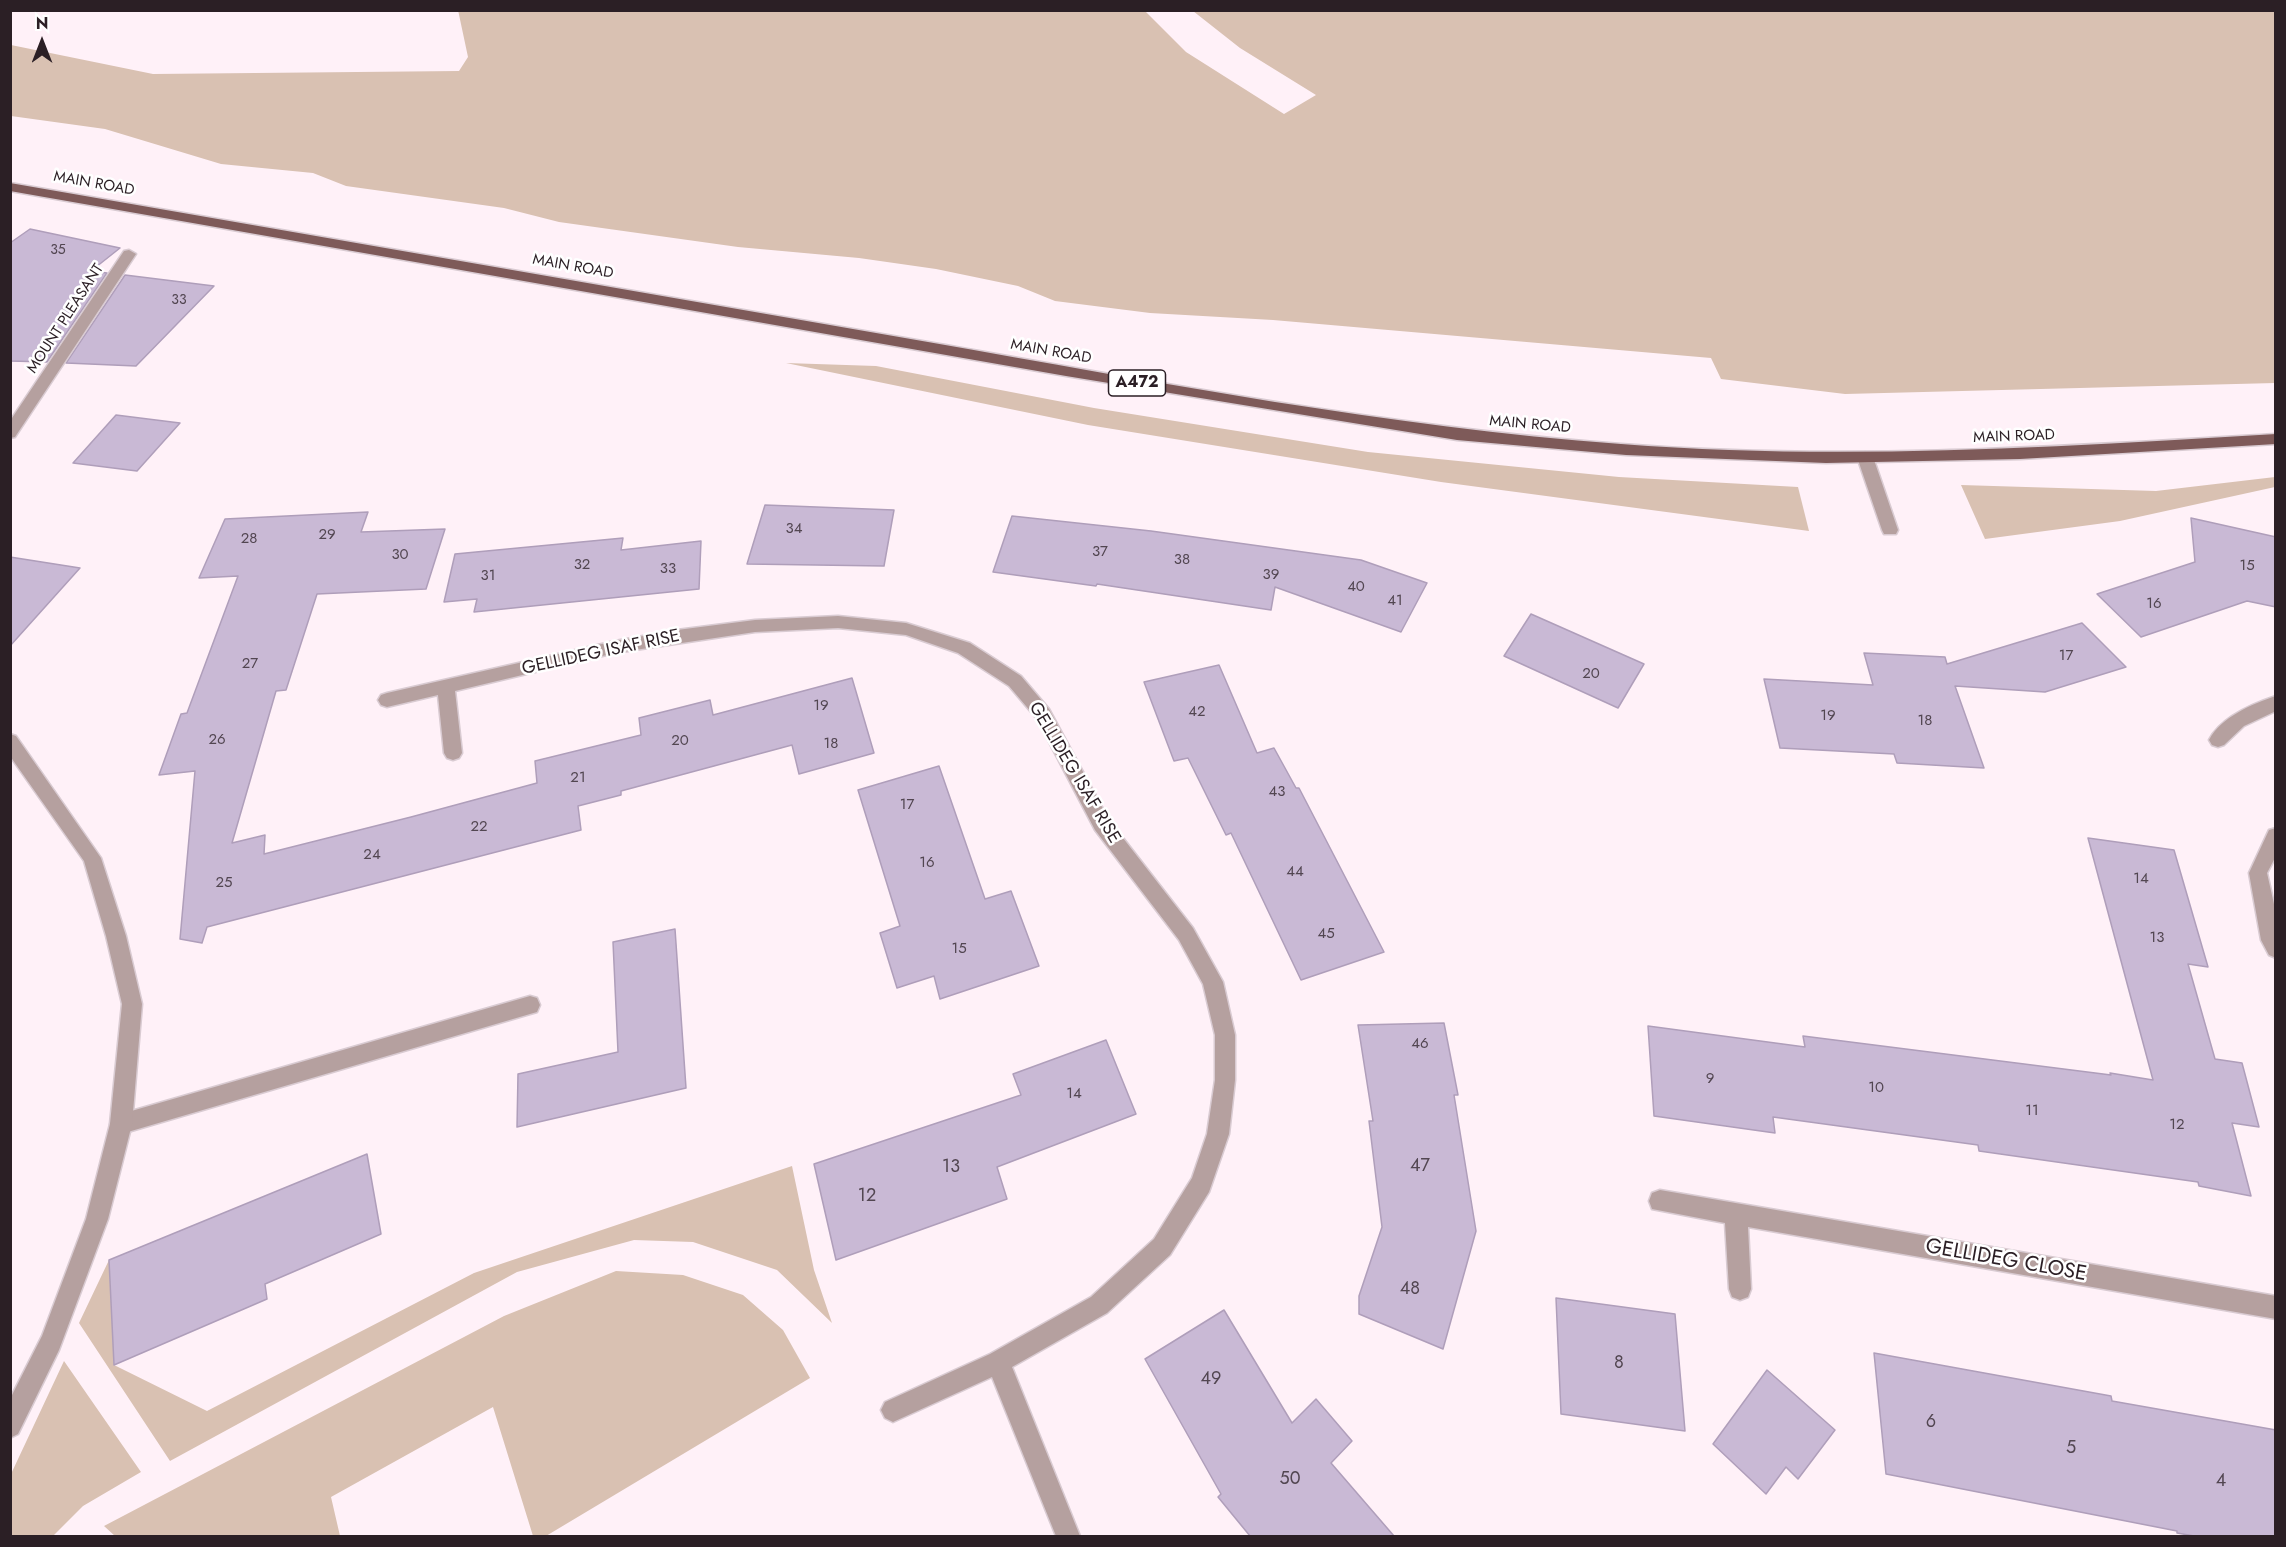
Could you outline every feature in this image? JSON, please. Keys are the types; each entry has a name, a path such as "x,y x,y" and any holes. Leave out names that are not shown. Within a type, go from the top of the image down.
{"main road":[{"name":"MAIN ROAD","path":"10,187 1066,371 1457,435 1626,450 1865,457 2020,454 2276,439"}],"street":[{"name":"MOUNT PLEASANT","path":"10,433 129,254"},
{"path":"1865,457 1890,530"},
{"name":"GELLIDEG ISAF RISE","path":"387,700 615,647 677,636 755,626 838,622 906,629 964,648 1015,681 1043,714 1102,825 1186,934 1213,982 1225,1035 1225,1080 1218,1134 1201,1184 1162,1247 1100,1305 998,1362 893,1410"},
{"path":"446,688 453,753"},
{"path":"2217,740 2238,721 2276,703"},
{"path":"10,741 92,858 116,936 132,1004 121,1124 97,1219 51,1342 10,1426"},
{"path":"2276,836 2259,873 2271,940 2276,949"},
{"path":"121,1124 530,1005"},
{"name":"GELLIDEG CLOSE","path":"1660,1202 2276,1308"},
{"path":"1736,1215 1740,1289"},
{"path":"998,1362 1068,1536"}],"shaded area":[{"path":"458,10 1145,11 1186,52 1284,114 1316,95 1240,48 1193,11 2275,11 2275,383 1845,394 1721,379 1711,358 1273,320 1150,313 1055,301 1018,286 936,269 859,258 738,247 559,222 504,208 346,186 313,173 221,164 105,129 11,116 11,45 153,74 459,71 468,57"},
{"path":"786,363 876,366 1094,408 1368,452 1619,477 1798,487 1809,531 1441,482 1088,425"},
{"path":"2275,477 2275,487 2120,521 1985,539 1961,485 2156,491"},
{"path":"792,1166 814,1270 832,1323 777,1270 693,1242 634,1240 517,1272 170,1461 79,1323 109,1260 114,1365 207,1411 474,1273"},
{"path":"616,1271 683,1275 743,1295 783,1330 810,1378 546,1536 533,1536 493,1407 331,1497 340,1536 115,1536 104,1526 504,1316"},
{"path":"64,1361 141,1472 83,1506 53,1536 11,1536 11,1474"}],"building":[{"path":"30,229 120,248 91,271 107,273 47,362 10,361 10,243"},
{"path":"125,275 214,286 136,366 66,363"},
{"path":"116,415 180,423 137,471 73,463"},
{"path":"765,505 894,510 884,566 747,564"},
{"path":"368,512 361,532 445,529 426,589 317,594 286,690 276,691 232,843 265,835 264,854 411,817 537,783 535,761 641,735 639,718 710,700 713,715 852,678 874,753 799,774 792,745 621,791 621,795 578,806 581,830 207,927 202,943 180,939 195,771 159,775 181,714 187,713 238,576 199,578 225,519"},
{"path":"1012,516 1151,531 1361,560 1427,583 1401,632 1275,587 1271,610 1097,584 1096,586 993,572"},
{"path":"2191,518 2276,537 2276,607 2247,601 2141,637 2097,594 2195,562"},
{"path":"623,538 621,550 701,541 699,589 474,612 477,599 444,602 455,554"},
{"path":"10,557 80,568 10,646"},
{"path":"1531,614 1644,664 1618,708 1504,656"},
{"path":"2082,623 2126,667 2045,692 1955,686 1984,768 1897,763 1894,754 1780,748 1764,679 1873,685 1864,653 1945,657 1947,664"},
{"path":"1219,665 1257,753 1274,748 1296,788 1299,788 1384,952 1301,980 1231,833 1226,835 1188,758 1174,761 1144,682"},
{"path":"939,766 985,899 1011,891 1039,966 940,999 934,976 897,988 880,933 900,926 858,790"},
{"path":"2088,838 2174,850 2208,967 2188,964 2215,1059 2242,1063 2259,1127 2232,1123 2251,1196 2199,1186 2198,1182 1979,1151 1978,1145 1773,1117 1775,1133 1654,1116 1648,1026 1805,1047 1803,1036 2153,1080"},
{"path":"675,929 686,1088 517,1127 518,1074 618,1052 613,942"},
{"path":"1444,1023 1458,1095 1454,1095 1476,1231 1443,1349 1359,1314 1359,1296 1382,1227 1369,1121 1373,1121 1358,1025"},
{"path":"1106,1040 1136,1114 997,1167 1007,1199 836,1260 814,1164 1021,1095 1013,1074"},
{"path":"367,1154 381,1234 265,1284 267,1299 114,1365 109,1260"},
{"path":"1556,1298 1675,1314 1685,1431 1561,1414"},
{"path":"1224,1310 1292,1423 1316,1399 1352,1441 1331,1463 1394,1536 1250,1536 1218,1497 1221,1494 1145,1359"},
{"path":"1874,1353 2111,1396 2112,1401 2276,1430 2276,1536 2194,1536 1886,1474"},
{"path":"1767,1370 1835,1430 1798,1479 1786,1467 1766,1494 1713,1444"}]}
